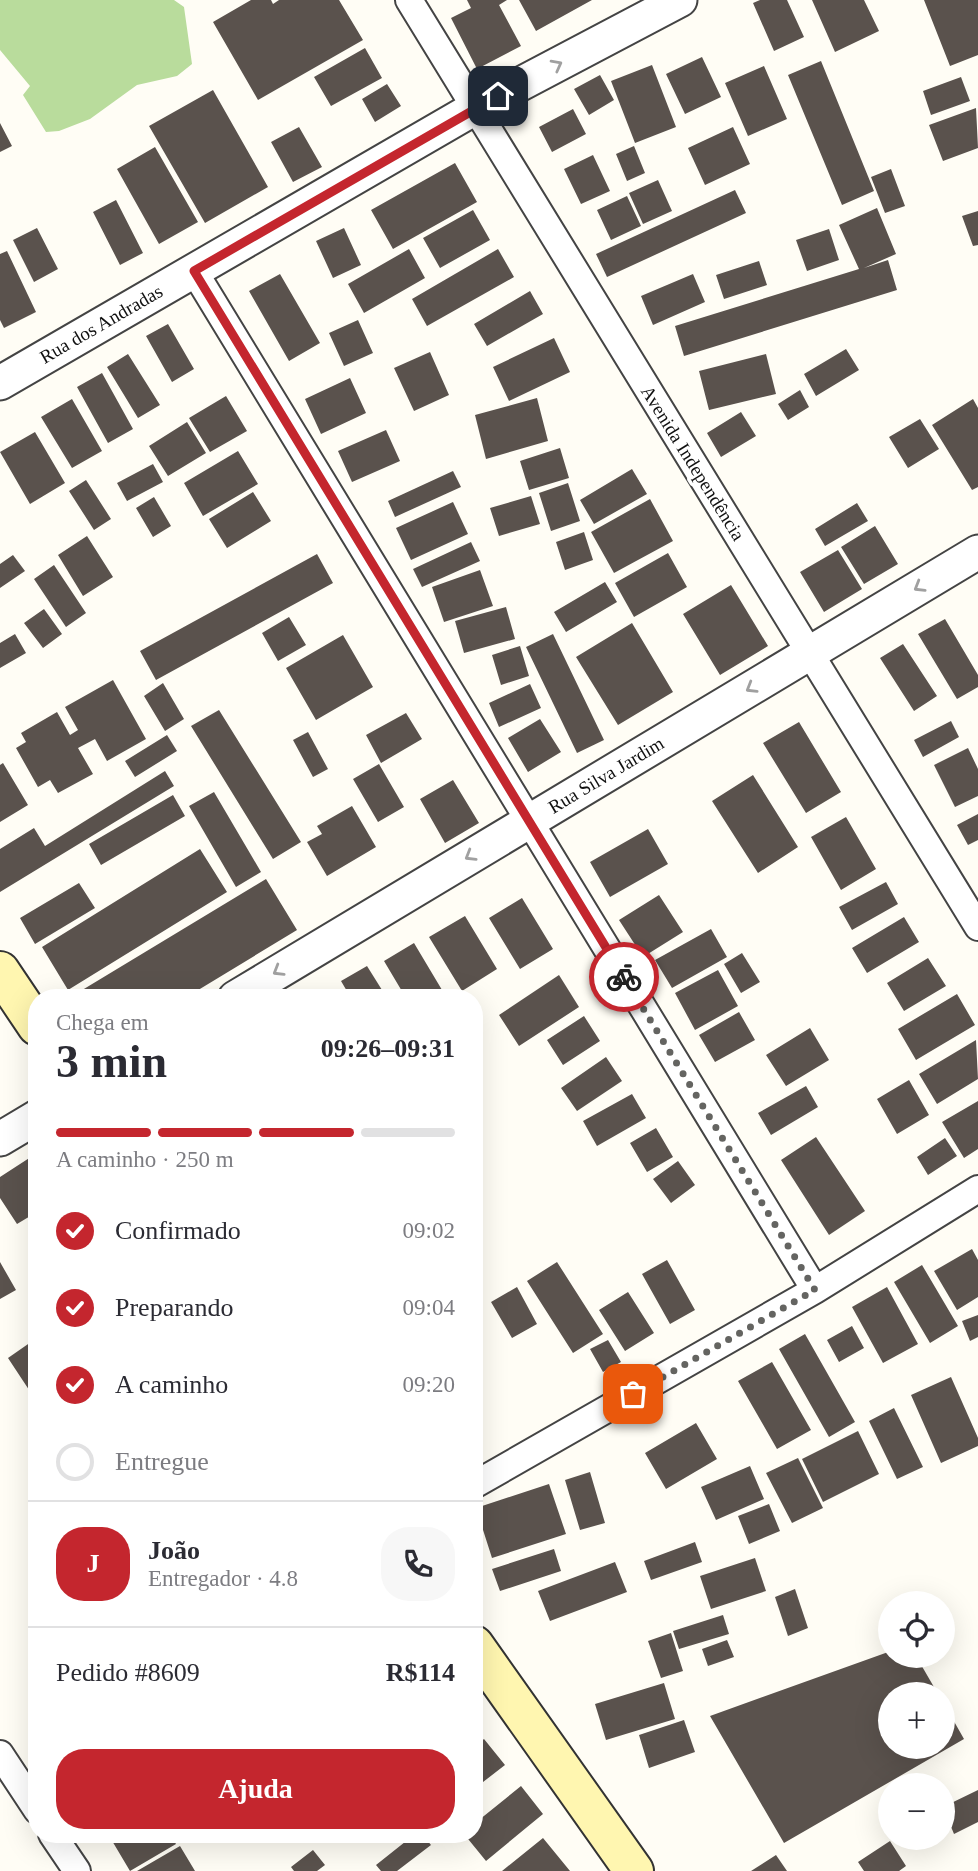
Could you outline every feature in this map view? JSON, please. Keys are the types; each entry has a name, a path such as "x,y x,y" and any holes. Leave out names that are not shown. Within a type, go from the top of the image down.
{"main road":[{"path":"0,971 28,1013"},
{"path":"483,1659 634,1871"}],"street":[{"name":"Avenida Independência","path":"409,0 978,927"},
{"name":"Rua dos Andradas","path":"0,383 475,108 680,0"},
{"path":"194,271 815,1290"},
{"name":"Rua Silva Jardim","path":"250,989 978,552"},
{"path":"0,1139 28,1122"},
{"path":"483,1480 815,1290 978,1189"},
{"path":"0,1754 28,1796"},
{"path":"58,1843 77,1871"}],"green space":[{"path":"0,0 174,0 184,7 192,64 177,76 137,85 90,119 59,131 46,132 23,95 30,86 0,50"}],"building":[{"path":"251,0 271,0 273,4 279,0 339,0 363,40 258,100 213,22"},
{"path":"467,0 507,0 499,5 521,46 477,69 451,18 471,8"},
{"path":"519,0 592,0 536,31"},
{"path":"760,0 787,0 804,37 774,51 753,3"},
{"path":"812,0 864,0 879,31 835,52"},
{"path":"924,0 978,0 978,55 950,66"},
{"path":"365,48 382,78 331,106 314,77"},
{"path":"702,57 721,97 685,114 666,74"},
{"path":"821,61 874,191 842,205 788,75"},
{"path":"652,65 676,127 635,143 611,81"},
{"path":"764,66 787,119 748,136 725,83"},
{"path":"600,75 614,100 589,115 574,89"},
{"path":"961,77 970,101 931,115 923,91"},
{"path":"387,84 401,106 375,122 362,99"},
{"path":"213,90 268,187 205,223 149,126"},
{"path":"976,108 978,148 943,161 929,125"},
{"path":"573,109 586,134 552,152 539,127"},
{"path":"0,123 12,146 0,152"},
{"path":"299,127 322,167 293,182 271,142"},
{"path":"733,127 750,164 705,185 688,148"},
{"path":"634,146 645,173 627,181 616,154"},
{"path":"155,147 198,222 159,244 117,169"},
{"path":"593,155 610,191 581,204 564,169"},
{"path":"455,163 477,202 393,249 371,210"},
{"path":"891,169 905,206 885,213 871,177"},
{"path":"658,180 672,211 643,224 629,193"},
{"path":"735,190 746,213 607,277 596,254"},
{"path":"627,196 641,226 611,240 597,210"},
{"path":"116,200 143,253 120,265 93,212"},
{"path":"877,208 896,254 864,268 888,260 897,290 684,356 675,326 859,269 839,225"},
{"path":"473,210 490,240 440,268 423,238"},
{"path":"978,211 978,245 973,246 962,216"},
{"path":"37,228 58,269 34,282 13,240"},
{"path":"344,228 361,265 333,278 316,241"},
{"path":"829,229 839,260 807,271 796,240"},
{"path":"409,249 425,278 364,313 348,284"},
{"path":"498,249 514,277 427,326 412,299"},
{"path":"7,251 36,312 4,328 0,320 0,254"},
{"path":"759,261 767,285 724,299 716,275"},
{"path":"280,274 320,343 289,361 249,291"},
{"path":"693,274 705,302 653,325 641,296"},
{"path":"530,291 543,314 487,346 474,324"},
{"path":"358,320 373,353 344,366 329,333"},
{"path":"168,324 194,369 172,382 146,336"},
{"path":"554,338 570,372 509,401 493,367"},
{"path":"846,349 859,370 816,396 804,374"},
{"path":"430,352 449,395 414,411 394,368"},
{"path":"128,354 160,405 138,418 107,367"},
{"path":"766,354 776,394 709,410 699,371"},
{"path":"102,373 133,429 108,443 77,387"},
{"path":"350,378 366,413 321,434 305,399"},
{"path":"800,390 809,407 788,420 778,404"},
{"path":"226,396 247,431 210,452 189,418"},
{"path":"537,398 548,441 486,459 475,415"},
{"path":"72,399 102,451 72,468 41,417"},
{"path":"973,399 978,408 978,487 972,490 932,425"},
{"path":"741,412 756,436 721,457 707,433"},
{"path":"920,419 939,449 908,468 889,437"},
{"path":"187,422 206,453 168,476 149,446"},
{"path":"386,430 400,461 352,482 338,451"},
{"path":"35,432 65,483 30,504 0,452"},
{"path":"560,448 569,478 529,490 520,461"},
{"path":"238,451 258,484 203,516 184,483"},
{"path":"153,464 163,482 127,501 117,483"},
{"path":"632,469 647,494 594,524 580,500"},
{"path":"453,471 461,487 395,517 388,501"},
{"path":"86,480 111,519 94,530 69,491"},
{"path":"568,483 580,521 551,531 539,493"},
{"path":"253,492 271,521 227,548 209,519"},
{"path":"531,496 540,524 499,536 490,508"},
{"path":"154,497 171,526 153,537 136,508"},
{"path":"650,499 673,541 614,573 591,532"},
{"path":"453,502 468,534 411,560 396,528"},
{"path":"857,503 868,521 825,546 815,529"},
{"path":"875,526 898,564 864,584 841,547"},
{"path":"584,532 593,560 565,570 556,542"},
{"path":"87,536 113,577 83,596 58,555"},
{"path":"471,542 480,561 422,587 413,569"},
{"path":"838,550 862,589 824,612 800,572"},
{"path":"668,553 687,587 634,617 615,583"},
{"path":"317,554 333,583 156,680 140,651"},
{"path":"13,555 25,571 0,588 0,564"},
{"path":"54,565 86,613 66,627 34,579"},
{"path":"480,570 493,606 444,622 432,587"},
{"path":"605,582 617,602 566,632 554,612"},
{"path":"731,585 768,646 720,675 683,614"},
{"path":"506,607 515,639 464,653 455,621"},
{"path":"44,609 62,634 43,648 24,623"},
{"path":"289,617 306,645 278,661 262,633"},
{"path":"945,619 978,675 978,687 957,699 918,634"},
{"path":"632,623 673,692 618,725 576,657"},
{"path":"15,634 26,653 0,668 0,643"},
{"path":"553,634 604,740 577,753 526,647"},
{"path":"343,635 373,687 316,720 286,668"},
{"path":"903,644 937,696 914,711 880,658"},
{"path":"520,646 529,676 501,685 492,655"},
{"path":"113,680 146,739 107,761 95,739 78,748 93,774 58,793 50,780 38,787 16,748 26,742 21,733 57,712 70,735 78,730 65,707"},
{"path":"163,683 184,719 165,731 144,696"},
{"path":"530,684 541,708 499,727 489,703"},
{"path":"219,710 301,842 273,859 191,726"},
{"path":"406,713 422,739 381,763 366,735"},
{"path":"540,719 561,752 528,772 508,738"},
{"path":"951,721 959,737 923,757 914,740"},
{"path":"799,722 841,792 806,813 763,743"},
{"path":"308,732 328,769 313,777 293,740"},
{"path":"167,735 177,751 135,777 125,761"},
{"path":"968,748 978,769 978,796 955,807 934,765"},
{"path":"3,763 28,805 0,822 0,765"},
{"path":"379,764 404,807 378,822 353,779"},
{"path":"165,771 174,786 0,892 0,849 34,828 45,846"},
{"path":"753,775 798,847 758,873 712,801"},
{"path":"453,780 479,823 445,843 420,799"},
{"path":"214,792 261,872 236,887 189,806"},
{"path":"173,795 185,816 101,865 89,844"},
{"path":"352,806 376,847 327,876 307,842 322,834 317,826"},
{"path":"978,814 978,840 968,845 957,825"},
{"path":"846,817 876,869 841,890 811,837"},
{"path":"648,829 668,864 610,897 590,862"},
{"path":"200,849 227,892 70,989 42,947"},
{"path":"266,879 297,930 200,989 84,989"},
{"path":"886,882 898,904 852,930 839,907"},
{"path":"79,883 95,908 35,944 20,918"},
{"path":"659,895 683,932 643,957 619,920"},
{"path":"522,898 553,949 520,969 489,918"},
{"path":"465,916 497,969 465,989 461,989 429,937"},
{"path":"904,917 919,942 867,973 852,948"},
{"path":"711,929 727,957 672,988 655,960"},
{"path":"414,943 441,989 401,989 384,961"},
{"path":"742,953 760,982 741,993 724,964"},
{"path":"928,958 946,986 904,1011 887,983"},
{"path":"367,966 381,989 346,989 341,981"},
{"path":"718,970 738,1006 695,1030 675,993"},
{"path":"559,975 579,1007 519,1046 499,1015"},
{"path":"957,994 975,1025 916,1060 898,1029"},
{"path":"739,1012 755,1040 715,1062 699,1035"},
{"path":"584,1016 600,1041 563,1065 547,1040"},
{"path":"810,1028 829,1060 786,1086 766,1055"},
{"path":"976,1040 978,1079 937,1104 919,1074"},
{"path":"606,1057 622,1081 577,1111 561,1088"},
{"path":"909,1080 929,1115 897,1134 877,1099"},
{"path":"806,1086 818,1107 771,1135 758,1113"},
{"path":"632,1094 646,1118 597,1146 583,1121"},
{"path":"978,1101 978,1149 964,1158 942,1122"},
{"path":"656,1128 673,1157 647,1172 630,1143"},
{"path":"816,1137 865,1211 829,1235 781,1160"},
{"path":"945,1138 957,1156 928,1175 917,1157"},
{"path":"28,1159 28,1217 17,1224 0,1198 0,1177"},
{"path":"678,1161 695,1185 671,1203 653,1179"},
{"path":"972,1249 978,1260 978,1297 957,1310 934,1271"},
{"path":"667,1260 695,1310 670,1324 642,1274"},
{"path":"0,1262 16,1290 0,1299"},
{"path":"557,1262 603,1334 573,1353 527,1281"},
{"path":"922,1265 958,1326 930,1343 894,1282"},
{"path":"517,1287 537,1324 512,1338 491,1302"},
{"path":"887,1287 918,1344 883,1363 852,1307"},
{"path":"628,1292 654,1333 625,1351 599,1310"},
{"path":"978,1315 978,1337 970,1341 962,1321"},
{"path":"852,1326 864,1348 839,1362 827,1340"},
{"path":"805,1334 855,1422 829,1437 779,1349"},
{"path":"608,1340 621,1362 603,1372 590,1349"},
{"path":"28,1344 28,1388 8,1358"},
{"path":"772,1362 811,1430 777,1449 738,1381"},
{"path":"951,1377 978,1438 978,1446 941,1463 911,1395"},
{"path":"894,1408 923,1467 897,1479 869,1421"},
{"path":"696,1423 717,1459 666,1489 645,1453"},
{"path":"858,1431 879,1474 823,1502 802,1459"},
{"path":"798,1458 823,1508 792,1523 766,1473"},
{"path":"750,1466 764,1499 716,1520 701,1487"},
{"path":"590,1472 605,1523 580,1530 565,1480"},
{"path":"549,1484 566,1534 492,1558 483,1530 483,1506"},
{"path":"769,1504 780,1531 749,1544 738,1516"},
{"path":"695,1542 702,1562 651,1580 644,1561"},
{"path":"554,1549 561,1571 500,1591 492,1569"},
{"path":"755,1558 766,1591 711,1609 700,1576"},
{"path":"615,1562 627,1592 550,1621 538,1591"},
{"path":"795,1589 808,1628 788,1636 775,1597"},
{"path":"723,1615 729,1634 679,1649 673,1631"},
{"path":"671,1633 683,1671 661,1678 648,1641"},
{"path":"727,1640 734,1657 708,1666 702,1649"},
{"path":"878,1656 878,1668 923,1668 931,1682 878,1682 878,1759 929,1759 905,1773 878,1773 878,1789 784,1843 710,1716"},
{"path":"664,1683 675,1719 606,1740 595,1704"},
{"path":"684,1720 695,1752 649,1768 639,1735"},
{"path":"955,1723 964,1739 955,1744"},
{"path":"483,1740 505,1765 483,1782"},
{"path":"521,1786 543,1814 486,1861 471,1843 483,1843 483,1817"},
{"path":"978,1790 978,1822 955,1834 955,1801"},
{"path":"543,1838 570,1871 502,1871"},
{"path":"113,1843 175,1843 176,1844 130,1871"},
{"path":"404,1843 431,1845 397,1871 381,1871 376,1865"},
{"path":"180,1846 195,1871 137,1871"},
{"path":"878,1849 896,1850 906,1866 899,1871 864,1871 858,1862"},
{"path":"313,1850 325,1865 317,1871 294,1871 291,1867"},
{"path":"776,1855 787,1871 751,1871"}],"way so far":[{"path":"624,977 815,1290 633,1394"}],"route":[{"path":"498,96 194,271 624,977"}]}
